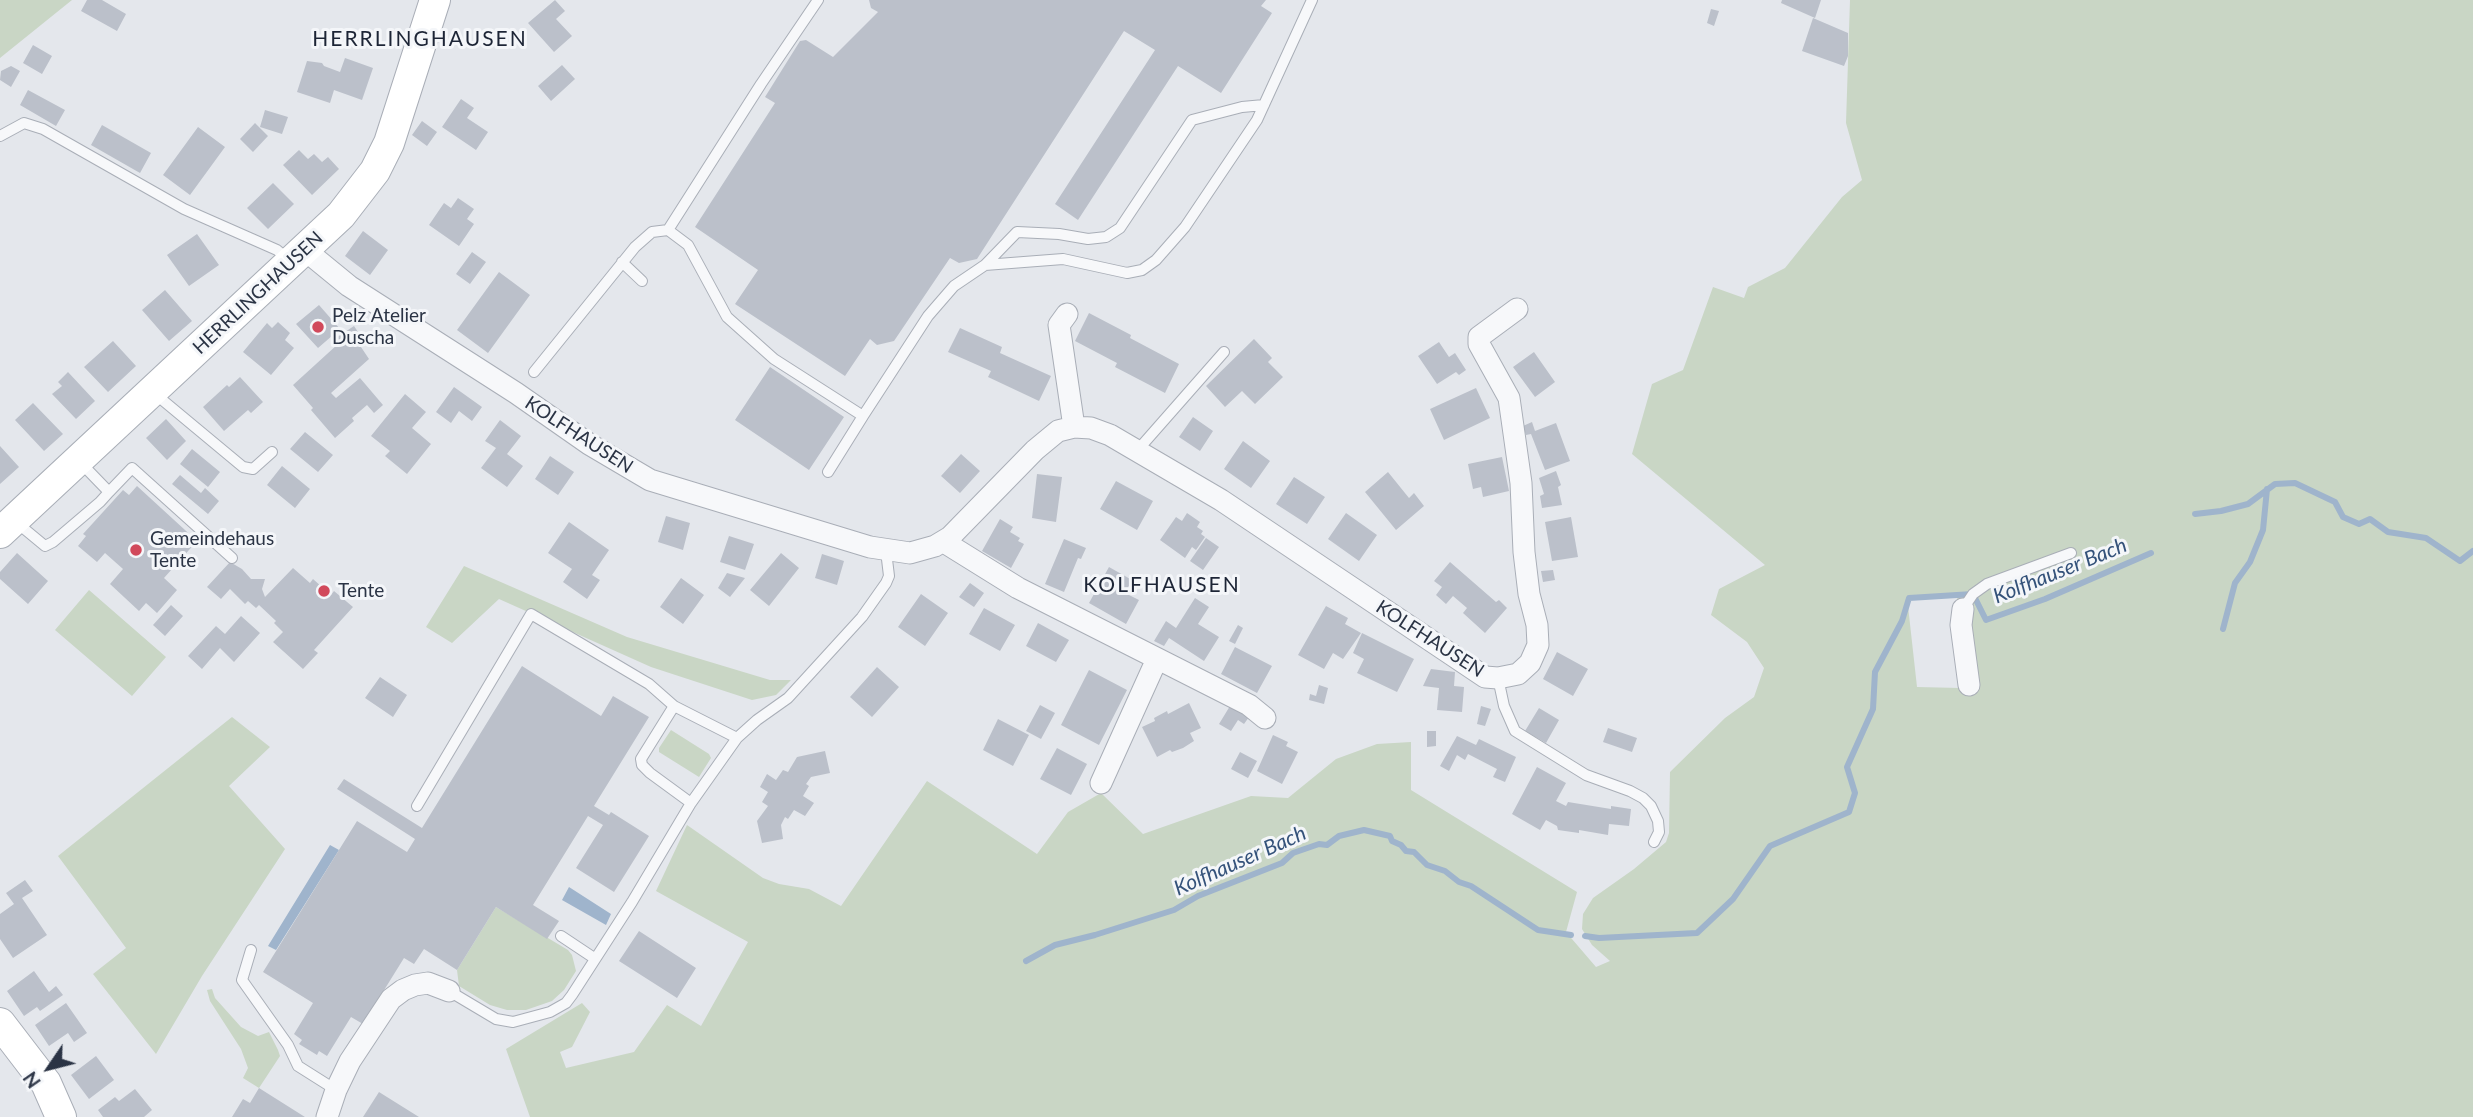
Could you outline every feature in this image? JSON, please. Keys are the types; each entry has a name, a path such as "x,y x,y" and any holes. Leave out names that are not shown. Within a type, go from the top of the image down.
{"street":[{"name":"HERRLINGHAUSEN","path":"7,526 341,215 375,171 385,153 435,0"},
{"name":"KOLFHAUSEN","path":"299,256 516,393 589,444 650,480 886,551 910,553 944,542 1035,450 1058,431 1074,427 1091,428 1110,435 1221,500 1485,677 1498,678 1518,674 1530,663 1538,645 1524,552 1521,483 1509,398 1479,344 1479,337 1517,309"},
{"path":"1068,314 1059,326 1074,427"},
{"path":"944,542 1018,588 1249,705 1265,718"},
{"path":"1964,609 1961,625 1972,690"},
{"path":"1101,783 1157,659"},
{"path":"327,1117 350,1061 391,999 415,985 428,984 449,991"},
{"path":"0,1023 46,1083 61,1117"}],"lane":[{"path":"668,230 818,0"},
{"path":"985,265 1063,259 1127,273 1142,270 1156,260 1185,227 1233,159 1264,105 1312,0"},
{"path":"828,472 928,316 954,286 985,265 1017,232 1059,233 1088,239 1105,237 1120,228 1192,120 1242,107 1264,105"},
{"path":"0,136 24,123 43,129 184,209 277,250 299,256"},
{"path":"534,372 622,262 652,232 668,230 688,245 727,317 774,359 863,416"},
{"path":"622,262 642,281"},
{"path":"1136,452 1224,352"},
{"path":"152,391 243,467 253,468 272,452"},
{"path":"78,460 109,492"},
{"path":"7,526 46,546 72,527 132,468 232,558"},
{"path":"449,991 496,1019 521,1021 550,1012 566,1003 632,902 691,803 737,738 799,686 862,617 889,576 886,551"},
{"path":"1964,609 1973,594 1987,584 2071,553"},
{"path":"417,806 531,614 649,684 674,706 737,738"},
{"path":"1498,678 1504,706 1515,731 1586,775 1643,798 1651,806 1658,821 1654,842"},
{"path":"674,706 641,759 642,765 650,774 691,803"},
{"path":"562,936 594,958"},
{"path":"251,950 242,980 288,1045 298,1066 336,1090"}],"green space":[{"path":"0,0 72,0 0,58"},
{"path":"1850,0 2473,0 2473,1117 530,1117 506,1049 582,1003 590,1012 572,1047 560,1052 566,1068 634,1052 667,1005 701,1026 748,942 656,891 687,825 763,878 779,884 809,889 841,906 927,781 1037,854 1068,812 1101,793 1143,834 1251,796 1288,798 1336,759 1377,744 1411,742 1411,790 1577,892 1566,932 1596,967 1610,961 1592,945 1582,929 1583,914 1593,898 1666,842 1669,833 1670,772 1725,718 1754,697 1764,668 1747,642 1711,615 1719,589 1765,565 1632,454 1652,384 1683,370 1713,287 1744,298 1748,287 1785,268 1842,197 1862,180 1846,123","holes":["1957,593 1960,688 1917,687 1907,597"]},
{"path":"464,566 627,637 770,680 791,680 776,695 752,700 651,667 499,599 452,643 426,627"},
{"path":"89,590 166,657 132,696 55,630"},
{"path":"232,717 270,747 229,786 285,849 202,976 156,1054 93,974 126,948 58,856"},
{"path":"671,730 709,754 711,758 699,777 659,752"},
{"path":"496,907 572,955 576,971 564,990 552,1001 526,1010 507,1010 490,1005 459,986 457,970"},
{"path":"212,989 215,998 241,1027 258,1036 269,1032 278,1050 280,1056 259,1088 243,1078 248,1068 241,1049 210,1001 207,990"}],"water":[{"path":"330,845 339,850 276,950 268,946"},
{"path":"569,887 611,914 606,925 562,900"}],"building":[{"path":"87,0 102,0 126,14 117,31 81,11"},
{"path":"555,0 565,11 556,19 572,36 554,52 528,23"},
{"path":"869,0 1266,0 1261,6 1272,13 1221,93 1178,66 1078,220 1055,204 1155,50 1124,31 977,259 959,263 950,258 894,341 877,345 870,339 845,376 735,304 758,270 695,227 775,103 765,97 800,41 806,40 833,57 878,12 871,8"},
{"path":"1782,0 1821,0 1815,18 1781,3"},
{"path":"1711,9 1719,11 1714,26 1707,23"},
{"path":"1813,18 1848,33 1848,56 1844,66 1802,51"},
{"path":"33,45 52,56 42,74 23,63"},
{"path":"345,58 373,68 362,100 334,90 330,103 297,92 307,61 322,63 340,72"},
{"path":"562,65 575,79 551,101 538,86"},
{"path":"11,66 20,71 11,87 0,80 1,71"},
{"path":"28,90 65,110 56,126 20,105"},
{"path":"461,99 474,108 467,118 488,132 476,150 442,127"},
{"path":"265,110 288,117 282,134 260,127"},
{"path":"422,121 437,132 427,146 412,135"},
{"path":"255,123 268,136 253,152 240,139"},
{"path":"102,125 151,153 140,173 91,145"},
{"path":"198,127 225,147 190,195 163,175"},
{"path":"299,150 308,159 314,154 322,162 328,157 339,169 312,195 283,165"},
{"path":"273,183 294,204 268,229 247,208"},
{"path":"458,198 474,209 467,219 474,224 459,246 429,225 444,203 451,208"},
{"path":"363,231 388,250 370,275 345,256"},
{"path":"197,234 219,265 189,286 167,255"},
{"path":"472,252 486,262 470,284 456,274"},
{"path":"499,272 530,295 488,353 457,330"},
{"path":"165,290 192,321 169,341 142,310"},
{"name":"Pelz Atelier Duscha","path":"319,305 340,329 318,348 296,324"},
{"path":"1089,313 1179,364 1165,393 1115,367 1117,363 1075,341"},
{"path":"278,322 290,333 285,340 294,348 271,375 243,352 267,323 272,328"},
{"path":"354,326 362,338 357,341 369,359 331,393 336,398 360,378 383,405 374,413 367,405 335,438 293,385 338,344 336,338"},
{"path":"960,328 1002,347 1000,353 1051,376 1039,401 988,377 991,371 948,352"},
{"path":"1254,339 1272,358 1268,362 1283,377 1255,404 1242,391 1225,407 1206,386"},
{"path":"113,341 136,366 108,392 84,367"},
{"path":"1439,342 1449,357 1455,353 1466,370 1459,375 1456,372 1437,384 1418,356"},
{"path":"1534,352 1555,382 1535,397 1513,367"},
{"path":"770,367 844,417 809,470 735,420"},
{"path":"68,372 95,401 76,419 52,394 62,386 58,382"},
{"path":"240,377 263,402 251,413 248,410 224,431 203,407"},
{"path":"454,387 482,407 472,421 459,411 451,423 436,412"},
{"path":"1476,388 1490,418 1444,440 1430,409"},
{"path":"405,394 426,412 412,428 431,444 407,474 385,456 390,451 371,436"},
{"path":"33,403 63,434 44,451 15,420"},
{"path":"1193,417 1213,431 1200,451 1179,437"},
{"path":"166,419 186,441 167,460 146,438"},
{"path":"500,420 521,436 507,454 523,466 507,487 481,468 496,448 485,441"},
{"path":"1532,422 1535,431 1556,423 1570,461 1545,470 1531,434 1526,435 1523,426"},
{"path":"305,432 333,455 318,472 290,449"},
{"path":"1243,441 1270,461 1251,488 1224,469"},
{"path":"0,446 19,467 0,484"},
{"path":"192,449 220,472 208,487 180,464"},
{"path":"961,454 980,471 960,493 941,476"},
{"path":"550,456 574,472 558,495 535,479"},
{"path":"1502,457 1509,491 1483,497 1481,487 1473,489 1468,464"},
{"path":"282,466 310,489 295,508 267,485"},
{"path":"1556,471 1561,485 1558,487 1562,505 1542,508 1540,496 1544,494 1539,478"},
{"path":"1388,472 1409,498 1414,493 1424,506 1396,530 1365,492"},
{"path":"1037,474 1062,477 1056,522 1032,518"},
{"path":"180,475 201,493 205,488 219,501 208,514 172,484"},
{"path":"1294,477 1325,497 1307,524 1276,504"},
{"path":"1116,481 1153,501 1137,530 1100,509"},
{"name":"Gemeindehaus Tente","path":"137,486 197,541 164,578 177,590 157,613 146,603 139,611 110,584 123,569 105,553 97,562 78,546 86,536 83,534 123,490 129,495"},
{"path":"1187,513 1200,522 1197,527 1203,531 1201,534 1205,537 1196,550 1192,547 1185,558 1160,540 1176,517 1182,521"},
{"path":"1346,513 1377,535 1359,561 1328,539"},
{"path":"666,516 690,523 683,550 658,542"},
{"path":"1571,517 1578,557 1552,561 1545,522"},
{"path":"1000,519 1013,527 1010,532 1024,544 1011,568 982,551"},
{"path":"569,522 609,550 592,575 600,580 587,599 563,582 572,569 548,553"},
{"path":"729,536 754,544 745,570 720,562"},
{"path":"1206,538 1219,547 1203,570 1190,561"},
{"path":"1064,539 1086,548 1081,559 1078,558 1064,592 1045,584"},
{"path":"17,553 48,581 28,604 0,579 0,572"},
{"path":"781,553 799,568 769,606 750,590"},
{"path":"822,554 844,561 837,585 815,578"},
{"path":"230,562 242,569 251,579 265,579 262,589 265,597 293,568 310,583 313,579 331,595 334,591 353,607 314,650 318,653 303,669 273,642 283,632 259,605 256,608 248,601 245,604 230,589 221,599 207,587"},
{"path":"1450,562 1496,602 1499,600 1507,608 1485,633 1463,613 1467,608 1453,596 1446,604 1436,595 1442,587 1434,581"},
{"path":"1109,567 1132,580 1125,593 1139,600 1126,624 1089,603"},
{"path":"1553,570 1555,580 1543,582 1541,571"},
{"path":"727,573 745,578 730,597 718,588"},
{"path":"681,578 704,595 683,624 660,607"},
{"path":"970,583 984,593 974,607 959,597"},
{"path":"921,594 948,613 925,646 898,627"},
{"path":"1195,598 1209,607 1198,624 1219,637 1204,661 1169,638 1164,646 1154,641 1166,621 1176,628"},
{"path":"171,605 183,616 165,636 153,625"},
{"path":"1326,606 1348,618 1345,624 1361,633 1343,659 1333,653 1324,669 1298,655"},
{"path":"984,608 1015,625 1000,651 969,634"},
{"path":"241,616 260,633 234,662 220,648 202,669 188,656 216,626 225,634"},
{"path":"1038,623 1069,640 1056,662 1026,646"},
{"path":"1238,625 1243,628 1235,644 1229,641"},
{"path":"1362,633 1414,659 1397,692 1357,673 1364,659 1353,653"},
{"path":"1235,647 1272,666 1257,693 1221,674"},
{"path":"1557,652 1588,669 1573,696 1543,679"},
{"path":"522,666 601,716 613,696 649,717 594,806 609,815 611,812 649,836 614,892 576,868 603,825 588,816 533,905 559,921 547,939 496,907 457,970 424,949 414,964 404,958 363,1024 351,1017 327,1056 319,1051 317,1055 299,1044 302,1040 294,1034 313,1003 263,972 357,821 407,852 415,839 337,789 344,779 422,828"},
{"path":"877,667 899,687 872,717 850,697"},
{"path":"1431,669 1455,672 1454,686 1464,687 1462,712 1437,710 1439,688 1423,686"},
{"path":"1089,670 1127,690 1099,745 1061,725"},
{"path":"380,677 407,695 393,717 365,698"},
{"path":"1319,685 1328,688 1324,704 1309,700 1310,694 1316,696"},
{"path":"1189,703 1201,728 1190,733 1194,741 1157,757 1142,727 1167,711 1168,714"},
{"path":"1040,705 1055,713 1041,739 1026,731"},
{"path":"1230,706 1249,717 1244,724 1238,720 1231,731 1219,724"},
{"path":"1481,706 1491,709 1485,726 1477,724"},
{"path":"1539,708 1559,720 1546,743 1525,731"},
{"path":"998,719 1029,735 1013,766 983,750"},
{"path":"1608,728 1637,738 1632,752 1603,742"},
{"path":"1427,731 1436,731 1436,746 1427,747"},
{"path":"1273,735 1288,742 1286,746 1298,752 1282,784 1257,771"},
{"path":"1457,736 1476,745 1479,739 1516,757 1505,782 1493,777 1497,769 1468,754 1465,760 1457,755 1449,771 1440,766"},
{"path":"1057,748 1087,764 1071,795 1040,779"},
{"path":"825,751 830,773 811,777 803,796 814,803 805,816 794,810 788,819 785,817 781,825 783,839 762,843 757,821 768,806 762,802 768,792 760,787 767,774 776,780 783,770 788,772 797,757"},
{"path":"1240,752 1257,761 1248,778 1231,769"},
{"path":"1537,767 1566,783 1556,801 1566,806 1568,802 1611,809 1611,806 1631,809 1629,826 1609,824 1608,835 1579,830 1579,833 1558,830 1557,826 1546,820 1540,830 1512,814"},
{"path":"25,880 33,891 22,898 47,935 13,958 0,939 0,914 14,904 6,893"},
{"path":"639,931 696,968 677,998 619,961"},
{"path":"34,971 49,992 56,986 63,995 40,1011 37,1007 24,1016 7,991"},
{"path":"66,1003 87,1033 74,1042 68,1033 49,1046 35,1025"},
{"path":"96,1056 114,1080 89,1099 71,1075"},
{"path":"259,1088 305,1117 232,1117 243,1099 250,1103"},
{"path":"135,1089 152,1110 144,1117 103,1117 98,1110 115,1097 119,1101"},
{"path":"379,1092 419,1117 363,1117"}],"waterway":[{"name":"Kolfhauser Bach","path":"2195,514 2248,504 2275,484 2295,483 2335,502 2343,517 2359,524 2370,519 2388,532 2426,538 2460,561 2473,551"},
{"path":"2223,629 2235,583 2250,562 2263,530 2267,489"},
{"name":"Kolfhauser Bach","path":"1585,936 1599,938 1697,933 1733,899 1770,846 1849,812 1855,793 1847,767 1873,709 1875,672 1902,621 1909,598 1973,594 1986,620 2045,599 2151,553"},
{"name":"Kolfhauser Bach","path":"1026,961 1055,945 1174,910 1198,896 1282,863 1293,853 1319,844 1327,845 1339,836 1364,830 1390,836 1392,841 1406,851 1414,852 1427,865 1445,871 1459,882 1471,886 1538,930 1571,935"}],"place":[{"name":"Pelz Atelier Duscha","path":"318,327"},
{"name":"Gemeindehaus Tente","path":"136,550"},
{"name":"Tente","path":"324,591"}],"district":[{"name":"HERRLINGHAUSEN","path":"420,39"},
{"name":"KOLFHAUSEN","path":"1162,585"}]}
